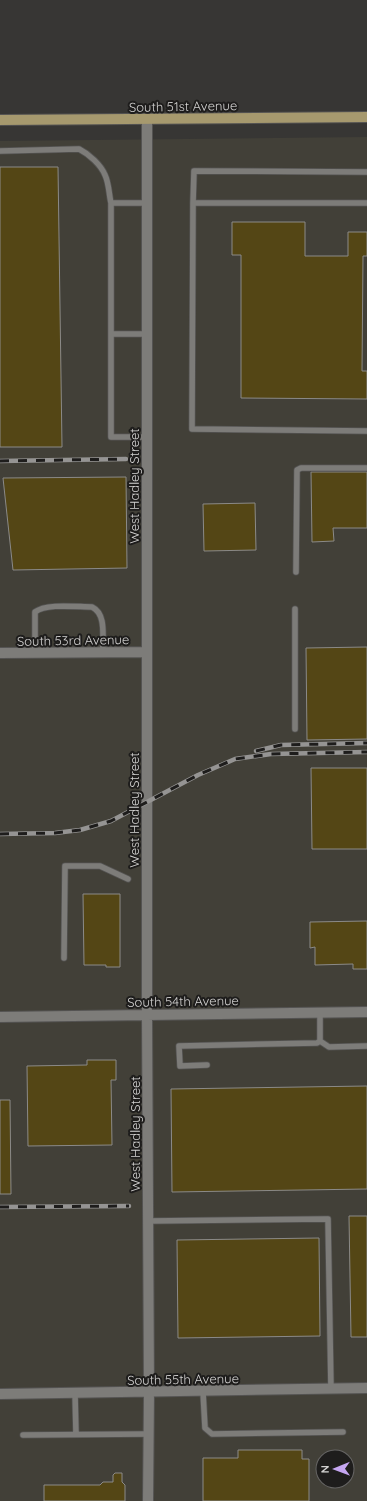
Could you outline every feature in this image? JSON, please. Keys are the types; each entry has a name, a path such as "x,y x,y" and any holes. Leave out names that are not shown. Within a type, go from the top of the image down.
{"main road":[{"name":"South 51st Avenue","path":"0,120 367,117"}],"street":[{"name":"West Hadley Street","path":"146,119 148,1501"},
{"name":"South 53rd Avenue","path":"0,654 147,652"},
{"name":"South 54th Avenue","path":"0,1017 367,1012"},
{"name":"South 55th Avenue","path":"0,1394 149,1393 367,1388"}],"lane":[{"path":"0,151 79,149 84,151 106,176 111,203 112,437 147,437"},
{"path":"367,172 194,172 192,429 367,431"},
{"path":"193,203 367,202"},
{"path":"111,203 147,203"},
{"path":"111,334 147,334"},
{"path":"296,572 297,470 301,468 367,468"},
{"path":"35,653 35,612 46,607 92,607 97,610 102,617 103,652"},
{"path":"295,609 295,729"},
{"path":"64,958 65,866 100,866 128,879"},
{"path":"320,1012 320,1041"},
{"path":"320,1041 328,1047 367,1046"},
{"path":"207,1066 180,1066 180,1046 314,1044 320,1041"},
{"path":"148,1221 328,1219 331,1389"},
{"path":"203,1392 205,1428 212,1434 343,1432"},
{"path":"75,1393 76,1434"},
{"path":"22,1435 149,1434"}],"shaded area":[{"path":"367,137 367,1501 0,1501 0,141"}],"building":[{"path":"0,167 58,167 62,447 0,447"},
{"path":"232,222 305,222 305,256 348,256 348,232 367,232 367,256 363,256 362,371 367,371 367,399 241,398 241,255 232,255"},
{"path":"311,472 367,472 367,528 333,528 334,541 312,542"},
{"path":"126,477 127,568 13,570 3,478"},
{"path":"255,503 256,550 204,551 203,504"},
{"path":"367,647 367,739 307,740 306,648"},
{"path":"311,768 367,768 367,849 312,849"},
{"path":"83,894 120,894 120,967 106,967 106,965 84,965"},
{"path":"367,921 367,969 353,969 353,964 315,965 315,947 310,948 310,922"},
{"path":"87,1060 116,1060 116,1080 111,1080 112,1145 28,1146 27,1066 87,1065"},
{"path":"367,1086 367,1189 172,1192 171,1089"},
{"path":"0,1100 10,1100 11,1194 0,1194"},
{"path":"349,1216 367,1216 367,1337 351,1337"},
{"path":"319,1238 320,1336 178,1338 177,1240"},
{"path":"238,1450 302,1450 302,1459 309,1459 309,1501 203,1501 203,1458 238,1458"},
{"path":"115,1473 122,1473 122,1482 125,1485 125,1501 44,1501 44,1485 100,1485 103,1482 113,1482 113,1475"}],"railway":[{"path":"0,461 126,459"},
{"path":"256,751 281,745 367,743"},
{"path":"0,834 55,833 80,830 111,821 198,775 235,759 271,754 367,752"},
{"path":"0,1207 129,1206"}]}
